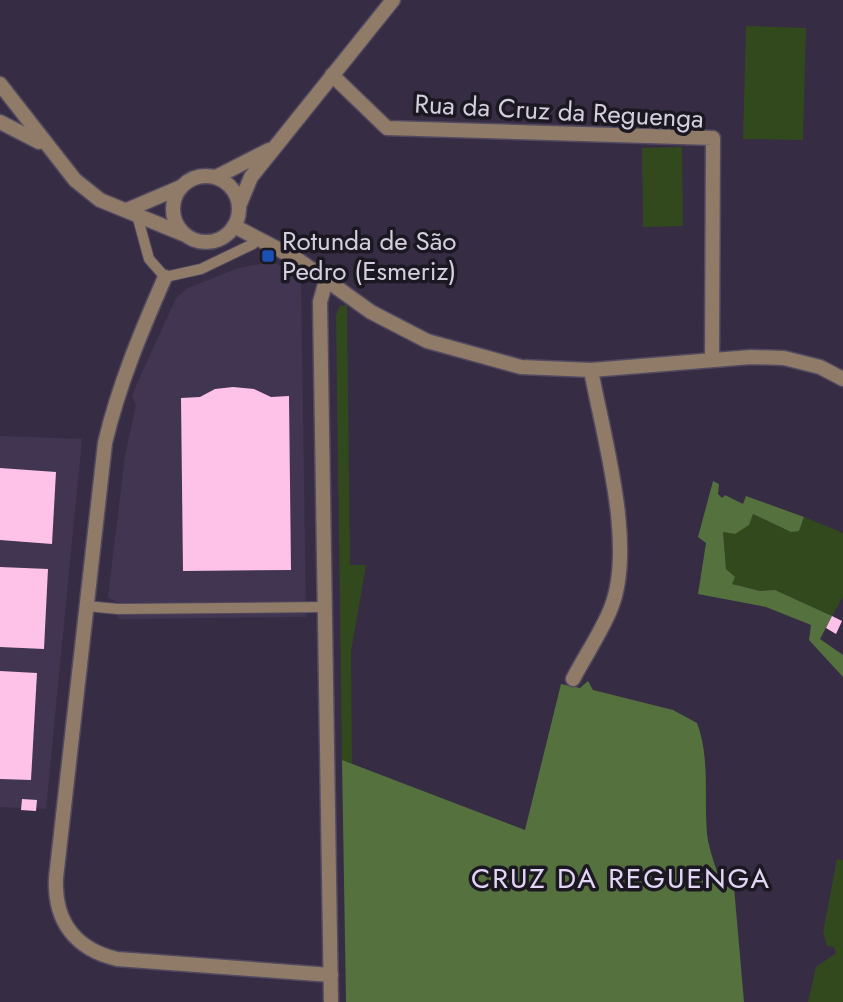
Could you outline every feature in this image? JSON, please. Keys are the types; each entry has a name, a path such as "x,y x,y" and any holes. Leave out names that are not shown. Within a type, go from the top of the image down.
{"street":[{"path":"0,84 44,144 75,180 100,200 193,240 216,241 234,226 251,177 282,142 393,0"},
{"name":"Rua da Cruz da Reguenga","path":"332,75 387,128 713,138 712,360"},
{"path":"0,122 44,144"},
{"path":"132,212 197,177 216,177 245,165 282,142"},
{"path":"216,177 227,184 239,206"},
{"path":"181,187 174,198 173,211 183,234"},
{"path":"234,226 327,277 371,312 427,341 521,367 591,370 712,360 784,358 820,367 843,379"},
{"path":"165,277 115,400 98,489 56,878 57,905 67,929 80,944 99,954 117,959 331,975"},
{"path":"327,277 320,302 331,1002"},
{"path":"573,679 611,610 619,582 621,546 591,370"}],"lane":[{"path":"132,212 149,259 165,277 201,269 253,244"},
{"path":"86,606 118,609 325,607"}],"shaded area":[{"path":"277,264 301,279 306,617 118,619 118,603 108,597 125,455 136,405 132,396 176,298 188,288 238,268"},
{"path":"0,436 82,439 46,809 0,807"}],"green space":[{"path":"746,26 806,28 803,140 743,139"},
{"path":"682,147 683,226 643,227 642,148"},
{"path":"347,305 350,565 366,565 351,651 352,764 342,760 336,315 340,306"},
{"path":"713,481 719,484 718,494 722,498 725,495 743,504 746,496 804,517 799,531 791,532 753,514 749,525 735,534 723,532 726,569 735,577 732,584 760,591 775,590 832,616 820,639 843,655 843,677 809,640 811,625 766,607 698,594 706,543 698,537"},
{"path":"753,514 791,532 799,530 804,517 843,533 843,597 832,616 775,590 760,591 732,584 726,570 723,532 735,534"},
{"path":"588,681 593,690 673,710 697,723 704,749 709,847 722,887 734,887 744,1002 346,1002 342,760 525,830 561,684 580,688"},
{"path":"837,859 843,860 843,1002 808,1002 816,967 836,953 834,947 827,946 823,933"}],"building":[{"path":"215,389 254,389 271,397 289,396 291,570 183,571 181,398 200,397"},
{"path":"0,468 56,472 52,544 0,540"},
{"path":"0,567 48,569 44,649 0,647"},
{"path":"832,616 842,621 836,634 826,628"},
{"path":"0,671 37,673 31,780 0,779"},
{"path":"22,799 37,800 36,811 21,810"}],"place":[{"name":"Rotunda de São Pedro (Esmeriz)","path":"268,256"}],"district":[{"name":"CRUZ DA REGUENGA","path":"621,878"}]}
